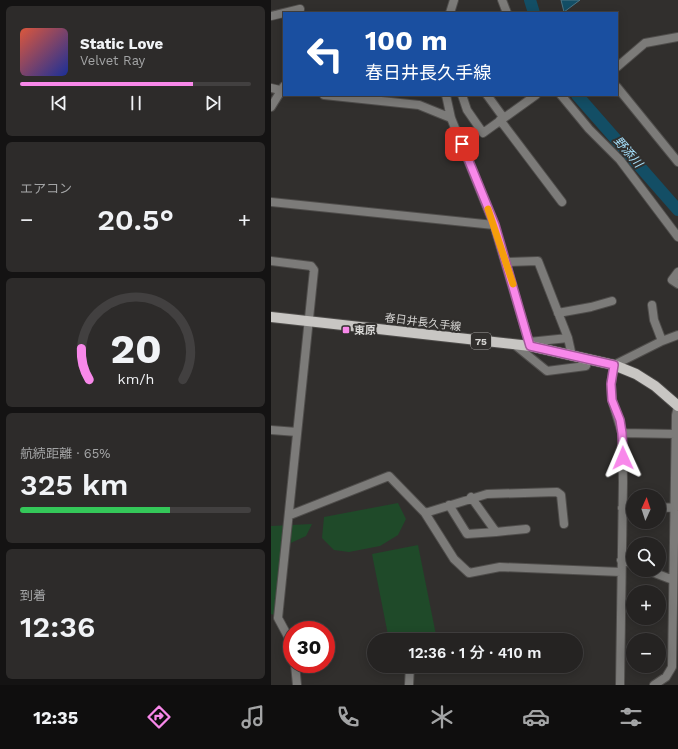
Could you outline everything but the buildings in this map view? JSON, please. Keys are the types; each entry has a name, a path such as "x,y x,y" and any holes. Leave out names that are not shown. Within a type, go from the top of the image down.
{"main road":[{"name":"春日井長久手線","path":"271,317 515,345 529,344 588,360 614,365 635,374 655,386 678,406"}],"street":[{"path":"299,11 301,0"},
{"path":"450,12 454,0"},
{"path":"502,0 507,12"},
{"path":"271,16 283,14"},
{"path":"618,67 645,43 678,36"},
{"path":"271,88 283,89 271,107"},
{"path":"618,88 678,162"},
{"path":"351,96 419,105 451,118"},
{"path":"446,96 451,118 495,225 529,344 567,338"},
{"path":"462,96 467,110 483,133 502,119 524,98"},
{"path":"488,96 502,119 562,202"},
{"path":"562,96 589,129 620,160 678,237"},
{"path":"271,202 495,225"},
{"path":"271,261 311,266 314,270 290,515 275,619 283,631"},
{"path":"506,262 538,261 559,313 573,356"},
{"path":"678,272 672,280 678,284"},
{"path":"559,313 591,308 612,301"},
{"path":"652,305 654,320 662,341"},
{"path":"620,685 622,433 620,420 612,400 611,384 614,365 662,341 678,335"},
{"path":"515,345 547,371 586,366 588,360"},
{"path":"654,685 666,677 672,667 675,645 673,580 677,512 676,434 678,406"},
{"path":"271,430 297,432"},
{"path":"622,433 676,434"},
{"path":"290,515 389,476 425,513 454,559 469,573 500,567 621,572"},
{"path":"425,513 471,497 487,494 557,492 561,495 564,524"},
{"path":"471,497 496,532"},
{"path":"449,505 467,534 526,529"},
{"path":"666,510 677,512"},
{"path":"621,560 626,562"},
{"path":"665,577 673,580"},
{"path":"296,673 297,685"},
{"path":"409,685 410,673"}],"green space":[{"path":"398,503 406,519 398,535 380,546 349,552 334,550 322,538 324,517"},
{"path":"312,524 306,536 282,547 274,615 271,614 271,526"},
{"path":"418,545 436,633 388,633 372,554"}],"water":[{"path":"561,0 580,0 564,12"}],"waterway":[{"name":"野添川","path":"530,0 534,12"},
{"name":"野添川","path":"578,96 678,210"}],"slow traffic":[{"path":"488,209 495,225 513,284"}],"place":[{"name":"東原","path":"346,330"}],"route":[{"path":"462,144 495,225 530,346 614,365 611,384 612,400 620,420 623,458"}]}
